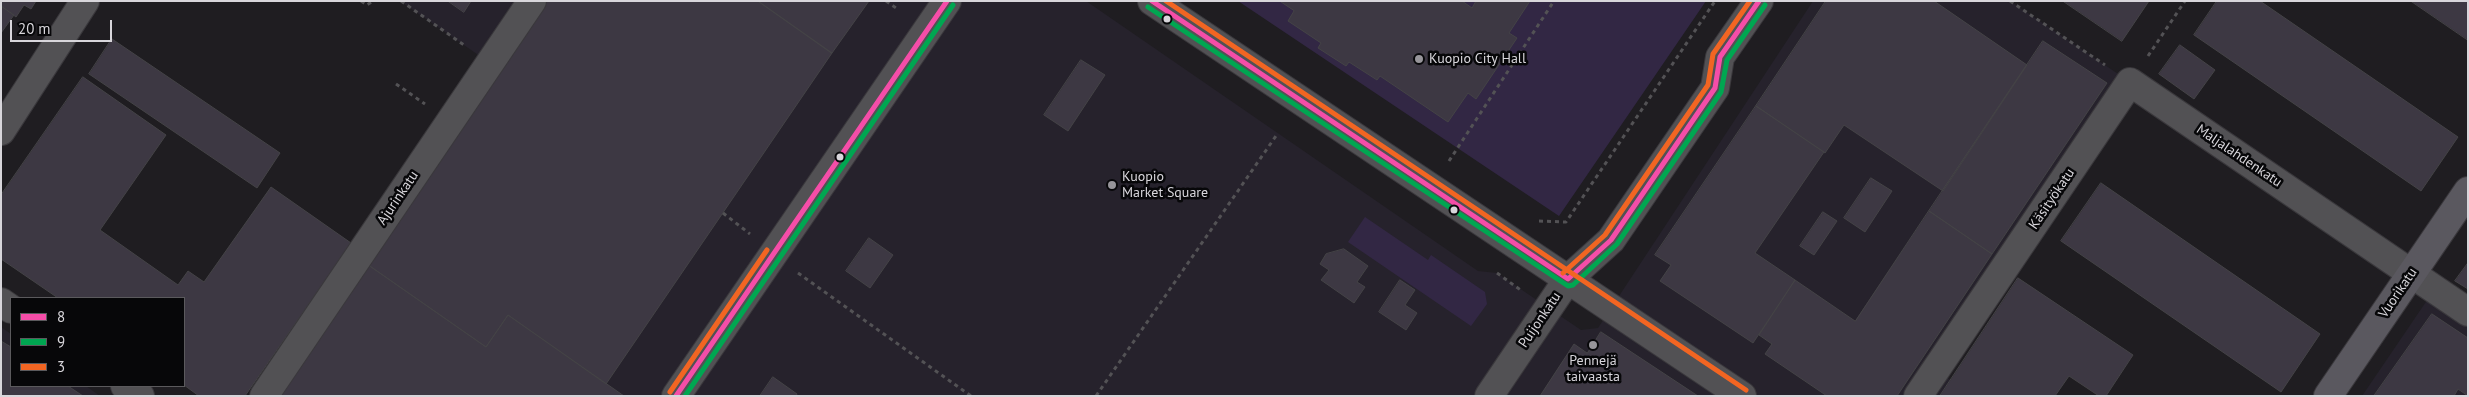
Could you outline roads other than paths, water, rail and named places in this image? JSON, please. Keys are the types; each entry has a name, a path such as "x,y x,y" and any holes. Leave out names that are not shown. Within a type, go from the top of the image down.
{"main road":[{"name":"Vuorikatu","path":"2328,396 2468,191"}],"street":[{"path":"1,131 85,1"},
{"name":"Ajurinkatu","path":"264,396 532,1"},
{"path":"676,396 947,1"},
{"path":"1152,1 1742,396"},
{"name":"Puijonkatu","path":"1489,396 1568,279 1611,240 1715,88 1720,57 1758,1"},
{"name":"Maljalahdenkatu","path":"2130,82 2468,312"},
{"name":"Käsityökatu","path":"1918,396 2130,82"},
{"path":"126,387 140,396"}],"place":[{"name":"Kuopio City Hall","path":"1419,59"},
{"name":"Kuopio Market Square","path":"1112,185"},
{"name":"Pennejä taivaasta","path":"1593,345"}]}
